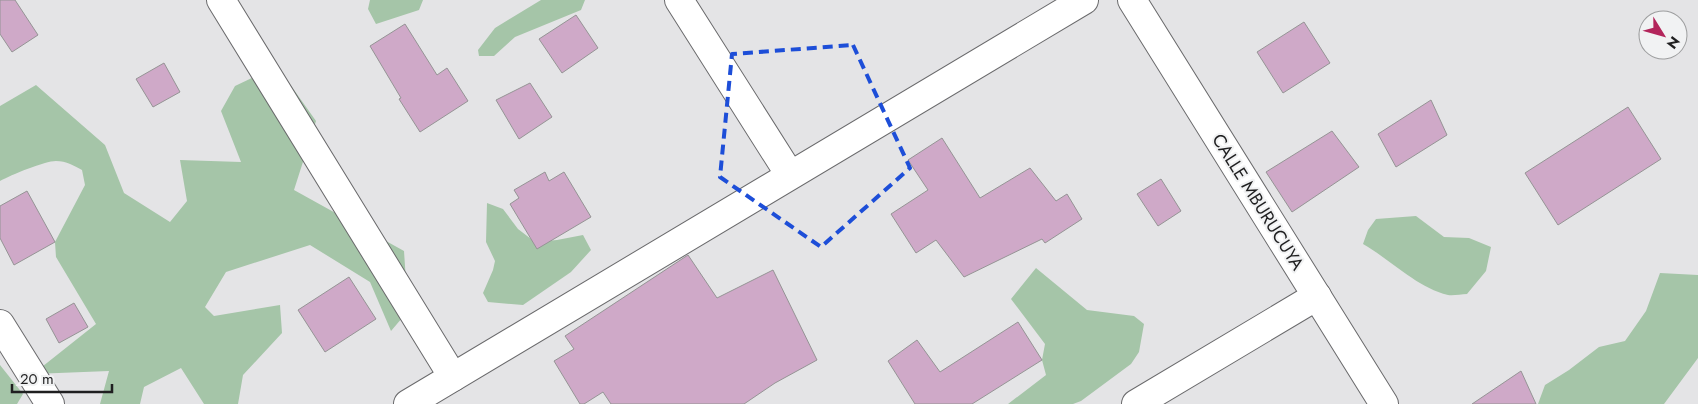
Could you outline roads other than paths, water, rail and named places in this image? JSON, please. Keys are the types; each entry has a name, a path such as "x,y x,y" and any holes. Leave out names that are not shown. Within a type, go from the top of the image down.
{"street":[{"path":"221,0 453,377"},
{"path":"679,0 790,175"},
{"path":"408,404 1084,0"},
{"name":"CALLE MBURUCUYA","path":"1132,0 1384,404"},
{"path":"1136,404 1317,296"},
{"path":"0,324 50,404"}]}
